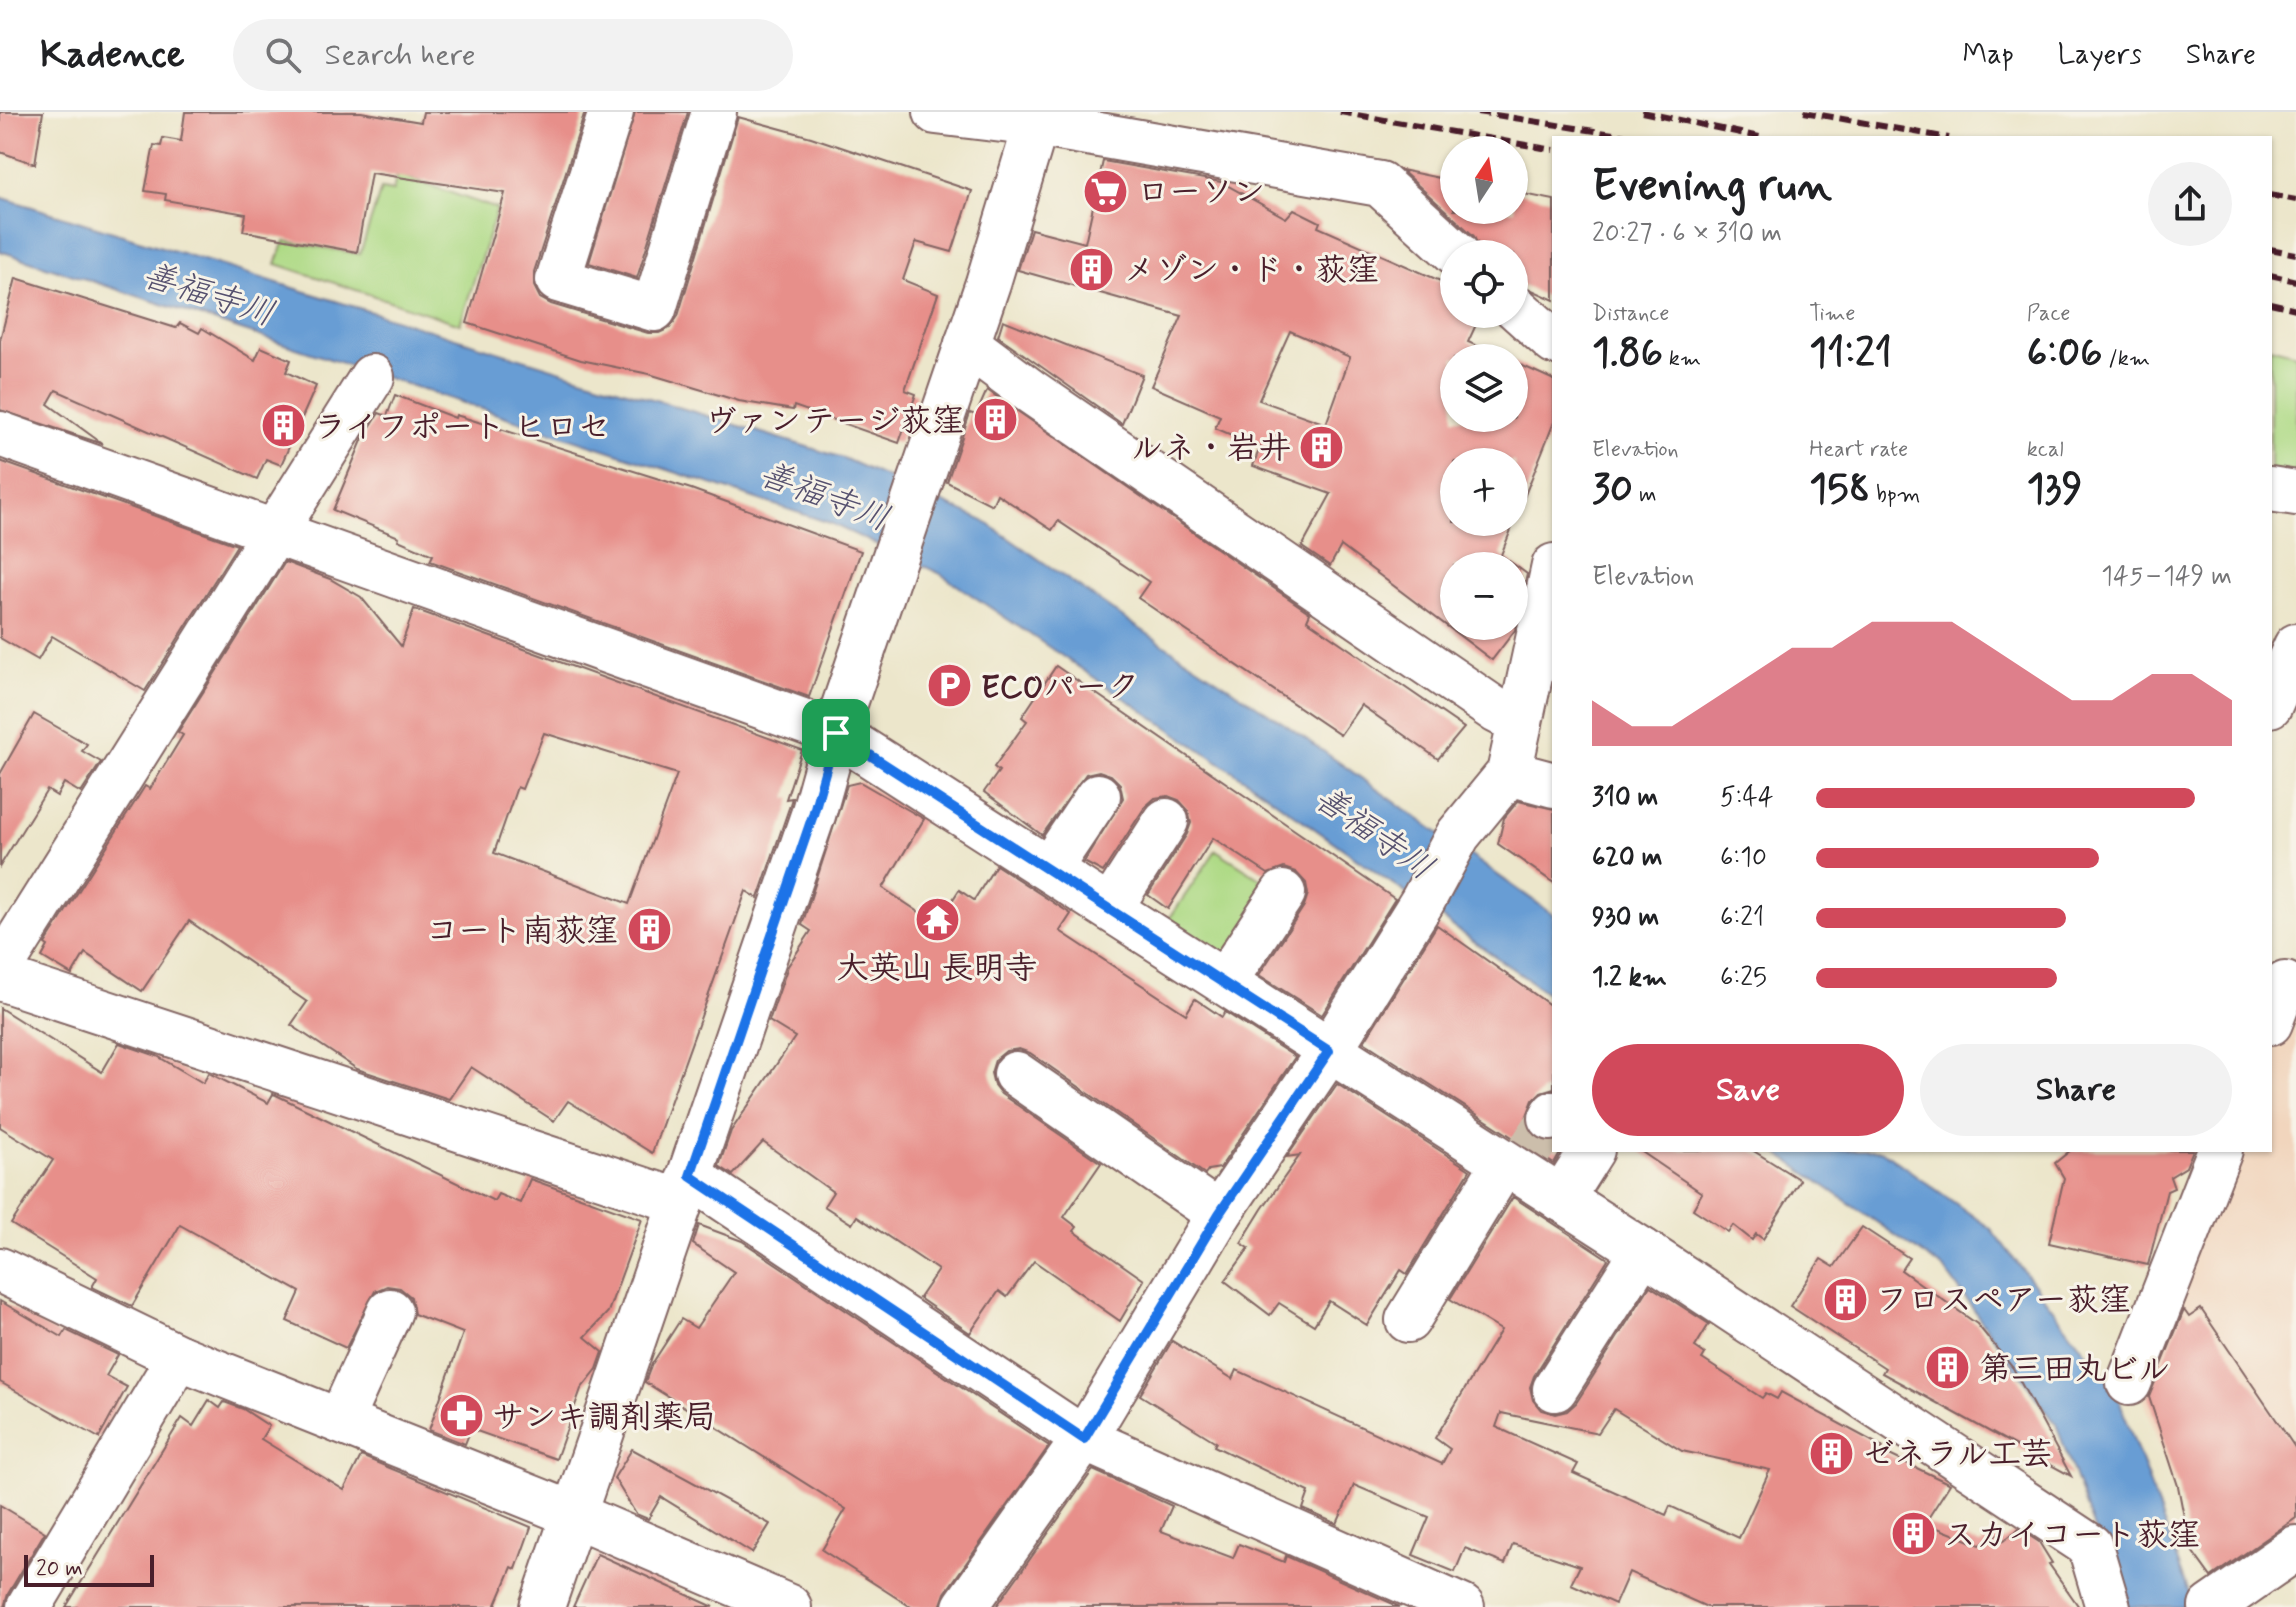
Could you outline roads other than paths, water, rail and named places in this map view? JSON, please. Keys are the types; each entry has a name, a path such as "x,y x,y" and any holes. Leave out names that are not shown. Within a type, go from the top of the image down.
{"street":[{"path":"611,112 558,280 654,309 714,112"},
{"path":"936,112 1038,118 1380,184 1442,240"},
{"path":"542,1607 813,815 836,733 967,344 1038,118"},
{"path":"1528,319 1552,340"},
{"path":"967,344 1030,391 1497,711 1520,723"},
{"path":"0,969 273,530 372,377"},
{"path":"0,434 836,733 1225,981 1329,1051 1531,1143 1561,1199 2090,1546 2108,1607"},
{"path":"2272,489 2296,493"},
{"path":"965,1607 1084,1439 1219,1214 1329,1051 1454,845 1509,773 1552,575"},
{"path":"2272,700 2296,646"},
{"path":"1509,773 1552,784"},
{"path":"1049,869 1098,796"},
{"path":"1110,908 1166,821"},
{"path":"1225,981 1283,893"},
{"path":"0,978 686,1189 1084,1439 1462,1607"},
{"path":"1016,1074 1219,1214"},
{"path":"1408,1320 1531,1143"},
{"path":"1561,1199 1591,1152"},
{"path":"2129,1383 2219,1152"},
{"path":"1555,1389 1643,1251"},
{"path":"0,1270 179,1357 575,1515 789,1607"},
{"path":"340,1421 390,1311"},
{"path":"29,1607 179,1357"},
{"path":"2211,1607 2296,1548"}],"water":[{"name":"善福寺川","path":"0,197 843,458 984,521 1122,617 1285,724 1552,914 1552,997 1246,780 939,573 830,523 0,251"},
{"path":"1776,1152 1884,1152 1991,1229 2116,1391 2194,1607 2122,1607 2056,1424 1944,1269"}],"tunnel":[{"path":"1530,1150 1551,1118"}],"railway":[{"path":"1340,112 1552,150"},
{"path":"1477,112 1626,136"},
{"path":"1642,112 1755,136"},
{"path":"1804,112 1938,136"},
{"path":"2272,195 2296,200"},
{"path":"2272,249 2296,254"},
{"path":"2272,275 2296,281"},
{"path":"2272,303 2296,309"}],"place":[{"name":"ローソン","path":"1106,191"},
{"name":"メゾン・ド・荻窪","path":"1092,269"},
{"name":"ヴァンテージ荻窪","path":"995,420"},
{"name":"ライフポート ヒロセ","path":"283,426"},
{"name":"ルネ・岩井","path":"1322,447"},
{"name":"ECOパーク","path":"950,686"},
{"name":"大英山 長明寺","path":"937,920"},
{"name":"コート南荻窪","path":"649,930"},
{"name":"フロスペアー荻窪","path":"1845,1299"},
{"name":"第三田丸ビル","path":"1948,1368"},
{"name":"サンキ調剤薬局","path":"461,1416"},
{"name":"ゼネラル工芸","path":"1831,1453"},
{"name":"スカイコート荻窪","path":"1913,1534"}]}
